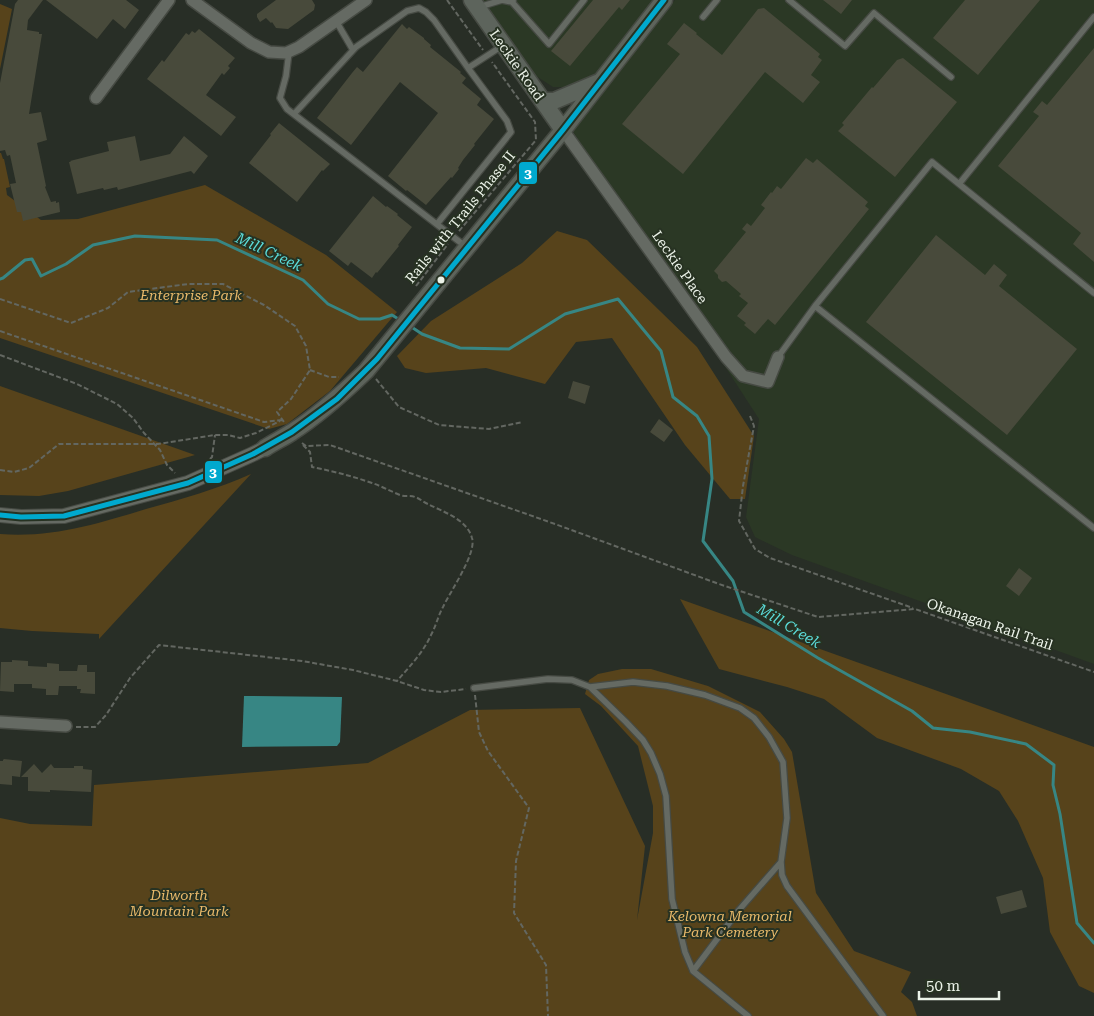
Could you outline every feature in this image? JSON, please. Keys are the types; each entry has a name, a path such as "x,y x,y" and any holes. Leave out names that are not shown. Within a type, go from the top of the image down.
{"main road":[{"path":"265,448 311,419 337,399 366,371 407,322 460,242 563,130 664,0"},
{"name":"Leckie Road","path":"474,4 563,130"},
{"path":"543,101 554,101 600,81"}],"street":[{"path":"96,98 169,0"},
{"path":"192,0 251,43 269,52 286,53 299,47 366,0"},
{"name":"Leckie Place","path":"563,130 726,357 743,376 768,382 778,357"},
{"path":"0,515 21,517 64,516 188,483 265,448"},
{"path":"0,722 66,726"}],"lane":[{"path":"474,4 502,0 513,1 549,44 584,0"},
{"path":"703,17 717,0"},
{"path":"789,0 846,46 874,13 950,77"},
{"path":"294,114 353,50 407,11 419,8 426,12 434,20 507,122 511,132 437,224"},
{"path":"959,184 1094,17"},
{"path":"336,21 353,50"},
{"path":"468,68 504,45"},
{"path":"289,52 286,76 280,98 287,109 460,242"},
{"path":"778,357 815,306 932,162 1094,294"},
{"path":"815,306 1094,528"},
{"path":"474,688 548,679 572,680 590,687 643,740 660,774 666,796 672,899 685,952 693,971 748,1016"},
{"path":"590,687 633,682 667,686 705,695 740,708 754,718 769,737 783,762 787,818 781,862 782,875 787,886 883,1016"},
{"path":"693,971 739,910 781,862"}],"path":[{"path":"447,0 488,56"},
{"name":"Rails with Trails Phase II","path":"413,291 460,242 536,140 535,122 488,56"},
{"path":"0,299 71,323 108,308 128,292 188,284 223,284 264,305 295,326 306,346 310,370 291,399 277,412 282,420"},
{"path":"0,331 264,422 282,420"},
{"path":"0,356 78,384 117,404 134,418 144,433 160,450 167,465 174,473 182,474"},
{"path":"310,370 329,377 343,377"},
{"path":"366,371 377,380 399,407 439,425 490,429 523,422"},
{"path":"750,416 754,426 743,486 739,521 755,550 770,558 916,609"},
{"path":"0,470 14,472 29,468 59,444 154,444 215,435 228,435 240,438 256,433 282,420"},
{"path":"206,463 212,457 215,435"},
{"name":"Okanagan Rail Trail","path":"397,681 417,658 431,636 443,607 468,559 473,547 473,538 467,527 452,515 444,513 414,496 402,496 372,483 312,467 310,452 299,441 306,446 330,445 555,524 718,584 818,617 916,609 1094,672"},
{"path":"66,726 95,727 106,715 130,678 159,645 302,661 353,670 424,690 440,692 474,688 479,732 488,751 530,808 516,861 514,913 546,965 548,1016"}],"shaded area":[{"path":"478,0 657,0 596,79 576,87 553,87 530,72"},
{"path":"675,0 1094,0 1094,664 792,555 755,537 746,517 759,419 570,127"}],"green space":[{"path":"0,4 12,9 0,69"},
{"name":"Enterprise Park","path":"0,153 4,159 10,187 6,188 7,195 41,220 78,219 205,185 326,255 397,312 330,391 287,424 269,429 0,338"},
{"path":"557,231 587,240 697,347 754,436 745,499 730,499 685,445 612,338 576,342 545,384 486,368 426,373 405,368 397,356 431,321 522,263"},
{"path":"0,386 195,455 68,491 39,496 0,495"},
{"path":"251,474 99,639 99,634 0,628 0,534 38,534 92,525 199,493"},
{"path":"680,599 1094,747 1094,993 1079,986 1050,932 1043,878 1018,821 999,791 961,769 877,738 824,699 719,669"},
{"path":"622,669 651,669 708,686 760,712 784,739 792,752 816,893 854,951 911,972 901,992 912,1002 917,1016 0,1016 0,818 30,824 92,826 94,785 368,763 470,710 580,708 645,846 637,920 653,833 653,806 638,746 601,706 585,694 589,680 598,674"}],"water":[{"path":"244,696 342,697 340,742 337,746 242,747"}],"building":[{"path":"18,0 43,0 28,20 27,30 42,34 29,114 41,112 47,140 37,143 45,187 51,202 59,202 60,212 23,221 21,212 17,212 10,184 16,183 10,155 7,156 5,150 0,151 0,83 15,4"},
{"path":"46,0 126,0 139,10 125,29 113,19 97,39"},
{"path":"276,0 312,0 315,5 314,10 288,29 276,28 266,18 260,22 257,14"},
{"path":"593,0 630,0 622,10 619,7 570,66 551,51"},
{"path":"823,0 852,0 841,14"},
{"path":"965,0 1040,0 978,75 933,38"},
{"path":"764,8 820,54 818,57 822,60 811,75 820,82 803,103 765,72 683,174 622,124 680,54 667,44 684,23 722,55 758,9"},
{"path":"402,24 407,29 409,27 424,38 431,45 430,47 461,72 466,78 462,83 481,99 477,105 494,119 474,144 452,178 426,205 388,176 438,113 400,82 351,145 317,118 357,67 363,72"},
{"path":"199,29 235,58 228,66 230,68 224,75 222,73 206,95 236,117 221,136 147,79 162,60 164,62 186,33 189,35 192,31 195,33"},
{"path":"1094,48 1094,262 1073,244 1081,233 998,166 1039,116 1033,112 1042,101 1047,105"},
{"path":"903,58 957,102 895,177 838,131 844,125 842,123 872,87 897,60"},
{"path":"279,123 330,164 322,170 297,202 249,163"},
{"path":"135,136 140,161 170,154 184,136 208,156 194,174 191,171 118,190 117,187 104,190 103,188 77,194 70,161 109,151 107,142"},
{"path":"806,158 813,163 817,159 868,202 865,206 869,209 775,325 768,319 755,334 737,316 748,303 726,281 722,282 714,271 746,232 742,229 747,223 751,226 765,208 761,205 771,192 777,186 781,189"},
{"path":"373,196 412,227 372,278 351,262 348,266 329,251"},
{"path":"936,235 985,275 994,264 1007,275 999,286 1077,349 1007,435 866,322"},
{"path":"573,381 590,386 585,404 568,398"},
{"path":"659,419 673,430 664,442 650,432"},
{"path":"1019,568 1032,578 1019,596 1006,586"},
{"path":"12,660 28,661 28,666 47,667 47,663 59,664 59,671 77,671 78,665 87,665 87,672 95,672 95,694 80,693 81,689 77,689 77,686 59,686 58,695 46,695 46,689 32,688 32,684 14,684 14,692 0,691 1,662 12,662"},
{"path":"4,759 22,761 20,777 12,776 12,785 0,784 0,761"},
{"path":"34,764 42,773 51,764 54,768 83,766 83,769 92,770 91,792 28,791 28,777 21,777"},
{"path":"1022,890 1027,907 1001,914 996,897"}],"waterway":[{"name":"Mill Creek","path":"0,279 25,260 32,259 41,276 66,264 93,245 135,236 217,240 303,280 328,304 359,319 380,319 392,315 400,320"},
{"name":"Mill Creek","path":"410,326 422,334 460,348 509,349 565,314 618,299 661,351 673,397 697,416 709,436 712,479 703,541 733,581 744,612 818,658 912,711 933,728 970,732 1026,744 1054,765 1053,785 1060,814 1077,923 1094,943"}],"transit line":[{"name":"3","path":"0,515 21,517 64,516 188,483 253,454 292,432 337,399 377,359 563,130 664,0"}],"park label":[{"name":"Dilworth Mountain Park","path":"179,904"},
{"name":"Kelowna Memorial Park Cemetery","path":"730,924"}]}
